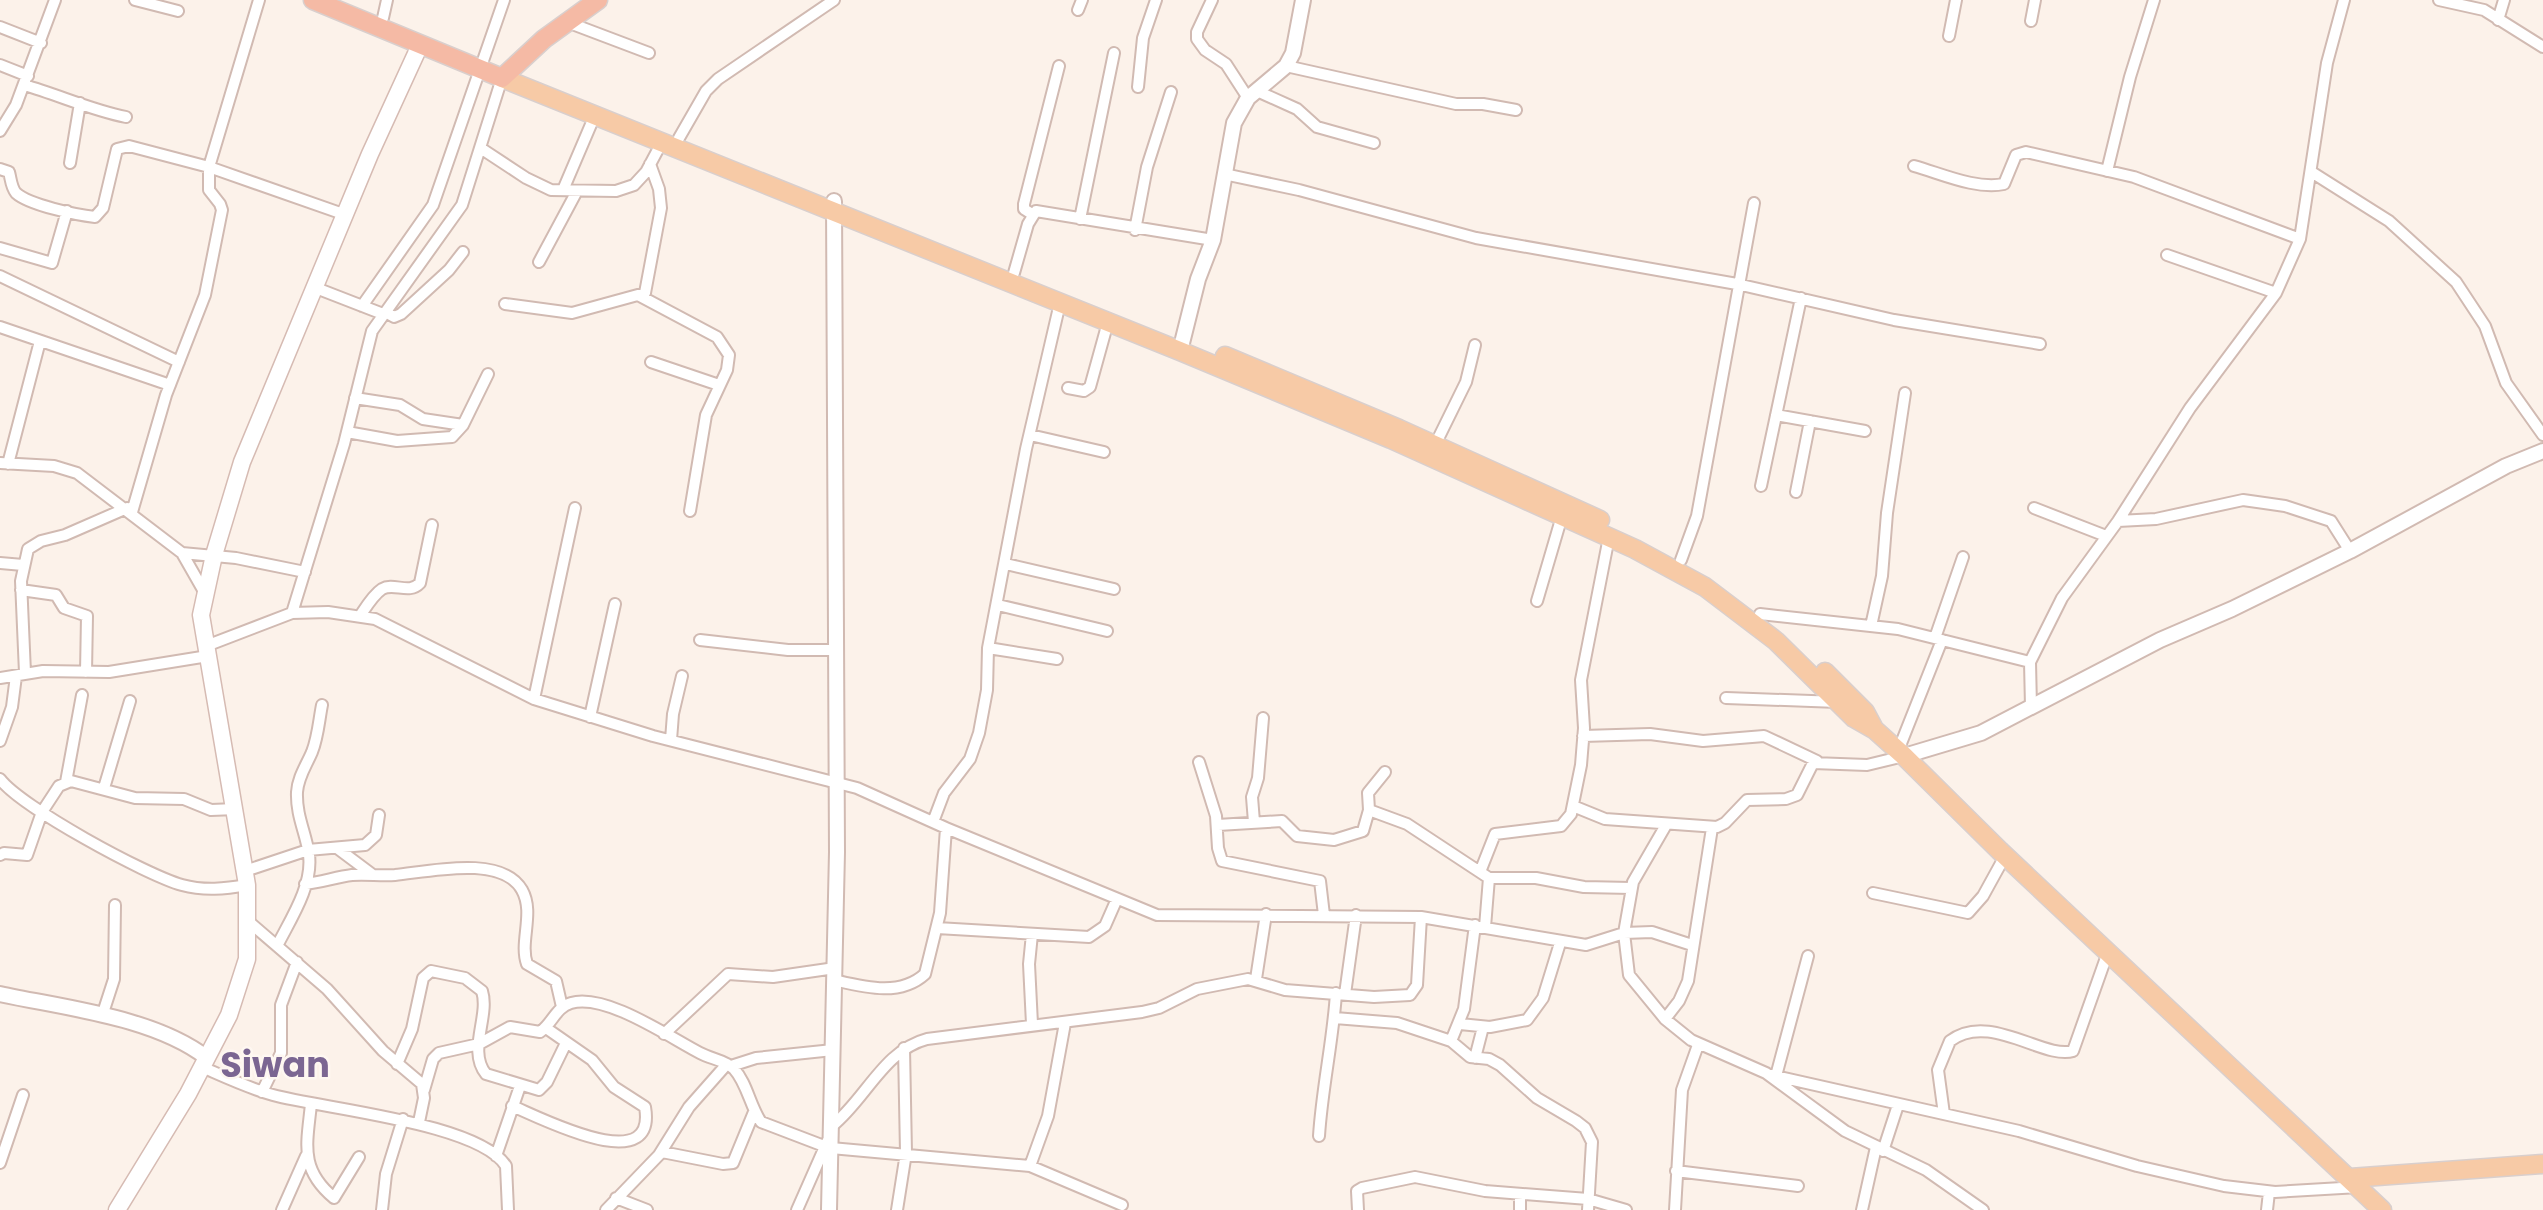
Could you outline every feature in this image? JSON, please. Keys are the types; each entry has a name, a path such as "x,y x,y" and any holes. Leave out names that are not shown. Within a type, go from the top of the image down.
{"highway":[{"path":"313,0 420,44 506,74 567,22 598,0"},
{"path":"339,0 480,64"}],"main road":[{"path":"117,1210 205,1062 241,986 247,959 246,878 201,615 214,555 242,462 420,44"},
{"path":"506,74 834,206 1060,303 1108,322 1181,345 1435,445 1681,560 1731,591 1760,614 1846,692 1865,712 1875,730"},
{"path":"506,74 595,115 671,140"},
{"path":"834,206 1014,273 1181,345 1609,537 1678,571 1725,601 1776,640 1854,718 1875,730 1901,753 2005,856 2382,1210"},
{"path":"2354,1183 2543,1164"}],"street":[{"path":"0,131 26,80 55,0"},
{"path":"135,0 178,11"},
{"path":"129,510 170,385 205,295 221,216 220,204 209,190 209,167 259,0"},
{"path":"383,18 387,0"},
{"path":"362,306 433,205 504,0"},
{"path":"482,149 533,182 551,190 626,190 671,140 706,91 718,79 834,0"},
{"path":"1138,87 1143,38 1156,0"},
{"path":"1212,0 1197,32 1197,39 1205,50 1227,64 1252,94 1297,109 1317,127 1374,143"},
{"path":"1181,345 1198,279 1213,240 1234,122 1252,94 1286,66 1293,53 1303,0"},
{"path":"1949,36 1956,0"},
{"path":"2031,20 2035,0"},
{"path":"2107,171 2130,77 2154,0"},
{"path":"2031,708 2030,662 2062,598 2118,521 2190,408 2276,293 2300,239 2313,173 2327,63 2344,0"},
{"path":"2439,0 2484,10 2543,47"},
{"path":"2498,20 2504,0"},
{"path":"567,22 649,53"},
{"path":"0,27 41,43"},
{"path":"1080,219 1114,53"},
{"path":"0,65 26,80 97,111 126,117"},
{"path":"1032,214 1024,209 1024,204 1059,66"},
{"path":"1286,66 1456,104 1483,104 1516,110"},
{"path":"292,613 347,432 372,331 462,205 506,74"},
{"path":"1135,230 1147,167 1171,92"},
{"path":"70,163 80,103"},
{"path":"563,190 595,115"},
{"path":"0,169 9,172 14,191 20,196 95,217 100,214 115,155 121,147 209,167 345,215"},
{"path":"1914,166 1978,184 1997,186 2004,184 2020,152 2134,177 2300,239"},
{"path":"505,304 572,313 640,296 646,289 661,208 659,189 650,164"},
{"path":"2313,173 2389,221 2456,282 2485,326 2506,383 2543,435"},
{"path":"1224,174 1299,190 1465,236 1737,284 1894,320 2040,344"},
{"path":"539,262 577,191"},
{"path":"1681,560 1697,516 1737,284 1754,203"},
{"path":"829,1210 837,781 834,206"},
{"path":"0,248 52,263 67,211"},
{"path":"1032,214 1040,211 1135,230 1213,240"},
{"path":"1014,273 1032,214"},
{"path":"316,288 394,317 401,314 449,270 463,252"},
{"path":"2167,255 2276,293"},
{"path":"0,276 179,362"},
{"path":"640,296 722,340 729,355 727,370 706,415 690,511"},
{"path":"1761,486 1801,298"},
{"path":"933,822 944,793 964,768 975,746 986,701 988,648 1030,435 1060,303"},
{"path":"1068,388 1084,391 1090,387 1108,322"},
{"path":"0,327 170,385"},
{"path":"40,341 4,464 65,468 92,482 182,553 206,594"},
{"path":"1435,445 1466,382 1475,345"},
{"path":"651,362 719,385"},
{"path":"347,432 407,442 452,437 463,425 488,374"},
{"path":"1871,626 1882,576 1886,513 1905,393"},
{"path":"355,398 400,405 423,419 463,425"},
{"path":"1776,415 1865,430"},
{"path":"1796,492 1810,421"},
{"path":"1030,435 1104,452"},
{"path":"1583,736 1650,734 1703,741 1764,736 1817,761 1867,765 1901,753 1981,733 2160,640 2232,609 2350,551 2505,466 2543,451"},
{"path":"2118,521 2156,519 2242,500 2257,501 2306,512 2331,521 2350,551"},
{"path":"534,699 575,508"},
{"path":"2034,508 2106,536"},
{"path":"0,741 20,675 21,590 25,555 33,545 129,510"},
{"path":"1536,601 1562,516"},
{"path":"360,616 381,590 410,589 420,583 432,525"},
{"path":"1451,1041 1460,1024 1480,926 1484,875 1495,834 1561,826 1568,820 1573,806 1583,736 1581,680 1609,537"},
{"path":"182,553 214,555 305,572"},
{"path":"1901,753 1963,557"},
{"path":"0,562 23,565"},
{"path":"1006,564 1114,589"},
{"path":"21,590 56,595 64,608 87,616 86,672"},
{"path":"590,717 615,604"},
{"path":"998,605 1107,631"},
{"path":"0,678 109,671 207,651 292,613 328,612 360,616 388,624 534,699 671,740 837,781 1116,901 1157,915 1421,917 1560,943 1586,945 1623,933 1652,932 1692,945"},
{"path":"1760,614 1871,626 1938,639 2030,662"},
{"path":"700,640 788,650 836,650"},
{"path":"988,648 1057,659"},
{"path":"671,740 671,721 682,676"},
{"path":"0,855 27,855 42,812 55,792 66,782 82,695"},
{"path":"1726,698 1838,702"},
{"path":"104,788 130,701"},
{"path":"277,946 305,884 309,866 308,850 298,820 297,792 300,776 315,743 322,705"},
{"path":"1254,822 1252,797 1258,778 1263,718"},
{"path":"1573,806 1605,819 1712,828 1725,824 1747,800 1792,798 1800,791 1811,766 1817,761"},
{"path":"1199,762 1218,825 1218,848 1222,861 1320,881 1324,915"},
{"path":"1218,825 1282,821 1297,836 1334,840 1363,831 1369,810 1368,793 1385,772"},
{"path":"0,779 21,799 143,870 168,881 195,888 246,878 308,850 371,842 376,835 379,815"},
{"path":"66,782 81,782 135,798 184,799 211,810 236,808"},
{"path":"1369,810 1407,824 1484,875 1536,878 1584,887 1631,888"},
{"path":"1666,825 1636,874 1631,888 1623,933 1629,975 1665,1019 1698,1045 1771,1075 2042,1136 2197,1181 2269,1192 2354,1183"},
{"path":"664,1034 728,974 773,978 835,974 870,988 897,987 917,982 929,965 937,928 945,871 946,828"},
{"path":"1665,1019 1685,991 1712,828"},
{"path":"337,848 373,875"},
{"path":"1873,893 1968,914 1983,896 2005,856"},
{"path":"305,884 346,876 453,867 495,873 512,880 523,891 527,904 525,960 531,969 556,981 562,1007"},
{"path":"937,928 1094,936 1105,926 1116,901"},
{"path":"102,1017 114,979 115,905"},
{"path":"1256,979 1266,914"},
{"path":"1319,1136 1323,1083 1356,915"},
{"path":"797,1210 830,1139 853,1106 904,1048 927,1040 1159,1009 1197,989 1256,979 1285,990 1400,997 1415,991 1421,917"},
{"path":"248,921 327,989 425,1090"},
{"path":"1032,934 1029,984 1032,1024"},
{"path":"1460,1024 1483,1027 1524,1021 1532,1016 1543,998 1560,943"},
{"path":"1944,1114 1938,1070 1950,1041 1967,1033 1990,1033 2060,1051 2073,1051 2108,952"},
{"path":"1771,1075 1808,956"},
{"path":"262,1092 281,1053 281,1005 297,962"},
{"path":"397,1063 412,1029 423,978 431,971 449,973 478,986 483,997 479,1044 483,1071 533,1091 543,1089 566,1043"},
{"path":"0,994 162,1033 191,1046 205,1062 262,1092 311,1104 419,1122 496,1156 506,1166 508,1210"},
{"path":"419,1122 433,1059 439,1053 479,1044 510,1027 535,1032 546,1028 562,1007 577,1002 629,1014 729,1065 741,1079 754,1112 768,1126 906,1153 1030,1166 1122,1205"},
{"path":"1335,1018 1397,1023 1451,1041 1464,1054 1489,1059 1500,1065 1537,1098 1585,1128 1592,1142 1588,1205"},
{"path":"1030,1166 1048,1116 1065,1023"},
{"path":"1475,1058 1483,1027"},
{"path":"512,1106 599,1141 636,1138 643,1124 645,1107 620,1093 592,1060 546,1028"},
{"path":"1675,1210 1682,1090 1698,1045"},
{"path":"897,1210 906,1153 904,1048"},
{"path":"606,1210 662,1152 689,1107 729,1065 756,1058 833,1050"},
{"path":"1771,1075 1820,1115 1879,1149 1926,1170 1977,1208"},
{"path":"496,1156 520,1086"},
{"path":"0,1163 23,1095"},
{"path":"282,1210 306,1156 311,1104"},
{"path":"1862,1210 1879,1149 1898,1105"},
{"path":"662,1152 723,1164 733,1163 754,1112"},
{"path":"382,1210 386,1174 403,1119"},
{"path":"306,1156 313,1175 334,1198"},
{"path":"331,1210 334,1198 359,1157"},
{"path":"1676,1171 1798,1186"},
{"path":"1358,1210 1357,1191 1408,1177 1626,1210"},
{"path":"2266,1210 2269,1192"},
{"path":"1520,1194 1520,1210"},
{"path":"616,1198 647,1210"}],"district":[{"name":"Siwan","path":"275,1064"}]}
